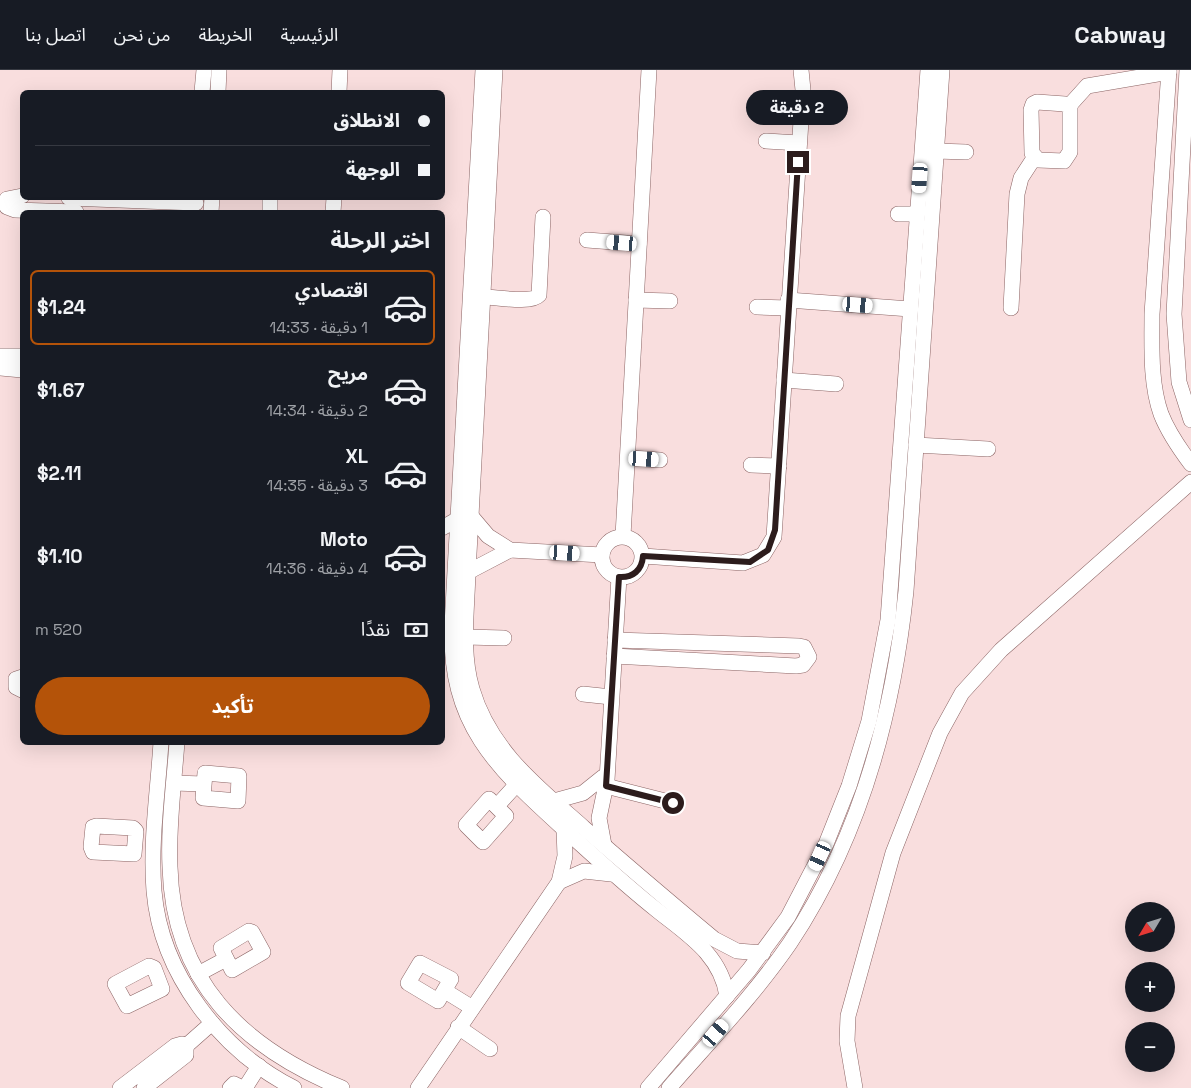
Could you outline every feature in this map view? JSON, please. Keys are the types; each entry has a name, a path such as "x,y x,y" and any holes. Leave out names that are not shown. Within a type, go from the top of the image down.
{"street":[{"path":"339,90 340,70"},
{"path":"483,70 462,572 452,638 449,681 465,708 478,737 496,764 612,874 710,944 737,951 763,953"},
{"path":"467,478 483,296 495,70"},
{"path":"623,536 649,70"},
{"path":"643,556 743,563 757,559 768,550 774,537 800,143 803,81 801,70"},
{"path":"648,1088 763,953 788,917 814,869 849,786 869,721 888,620 928,70"},
{"path":"669,1088 763,978 789,944 826,880 854,818 882,732 896,666 906,591 942,70"},
{"path":"1187,70 1174,314 1179,382 1191,420"},
{"path":"202,90 203,71 219,72 218,90"},
{"path":"1069,106 1057,103 1033,104 1031,110 1031,150 1034,158 1043,162 1060,162 1069,156 1069,106 1087,86 1169,71 1152,314 1152,354 1161,414 1177,445 1191,464"},
{"path":"801,116 831,117"},
{"path":"766,141 800,143"},
{"path":"936,151 966,152"},
{"path":"1011,308 1017,194 1021,178 1034,158"},
{"path":"20,196 7,198 7,207 14,210 56,204 71,210"},
{"path":"111,200 196,204"},
{"path":"898,214 917,214"},
{"path":"483,296 527,300 536,298 539,295 544,217"},
{"path":"587,240 640,244"},
{"path":"636,300 670,301"},
{"path":"757,307 788,304 910,309"},
{"path":"0,356 20,356"},
{"path":"0,368 20,370"},
{"path":"784,380 836,384"},
{"path":"916,445 988,449"},
{"path":"628,458 660,460"},
{"path":"752,465 779,466"},
{"path":"898,477 914,478"},
{"path":"855,1088 847,1041 848,1016 893,853 947,717 974,679 1001,650 1191,482"},
{"path":"445,527 465,517"},
{"path":"465,517 488,536 510,550"},
{"path":"623,536 637,542 643,556 638,571 629,576 619,577 606,569 602,555 609,541 623,536"},
{"path":"462,572 510,550 602,555"},
{"path":"445,557 462,572 467,666 471,688 488,729 514,764 710,944 727,996"},
{"path":"604,846 599,818 611,697 619,577"},
{"path":"466,637 504,638"},
{"path":"614,656 796,666 803,666 809,657 804,648 798,646 615,640"},
{"path":"20,677 16,679 15,683 16,687 20,689"},
{"path":"583,694 611,697"},
{"path":"161,745 153,875 157,910 167,946 192,996 216,1027 259,1066 294,1088"},
{"path":"177,745 170,848 170,884 182,936 198,974 232,1020 274,1054 342,1088"},
{"path":"554,801 583,793 603,780"},
{"path":"603,780 673,803"},
{"path":"174,783 203,784"},
{"path":"497,806 516,785"},
{"path":"418,1088 471,1007 558,882 565,856 564,830"},
{"path":"136,843 154,844"},
{"path":"558,882 584,871 612,874"},
{"path":"198,974 226,958"},
{"path":"159,978 178,970"},
{"path":"445,991 471,1007"},
{"path":"120,1088 175,1046 182,1044 186,1046 216,1027 232,1020"},
{"path":"458,1027 490,1049"},
{"path":"144,1088 186,1055 186,1046"},
{"path":"230,1088 234,1084 244,1088 259,1066"}],"route":[{"path":"673,803 606,786 619,577 629,576 638,571 643,556 743,563 757,559 768,550 771,544 775,530 798,162"}]}
